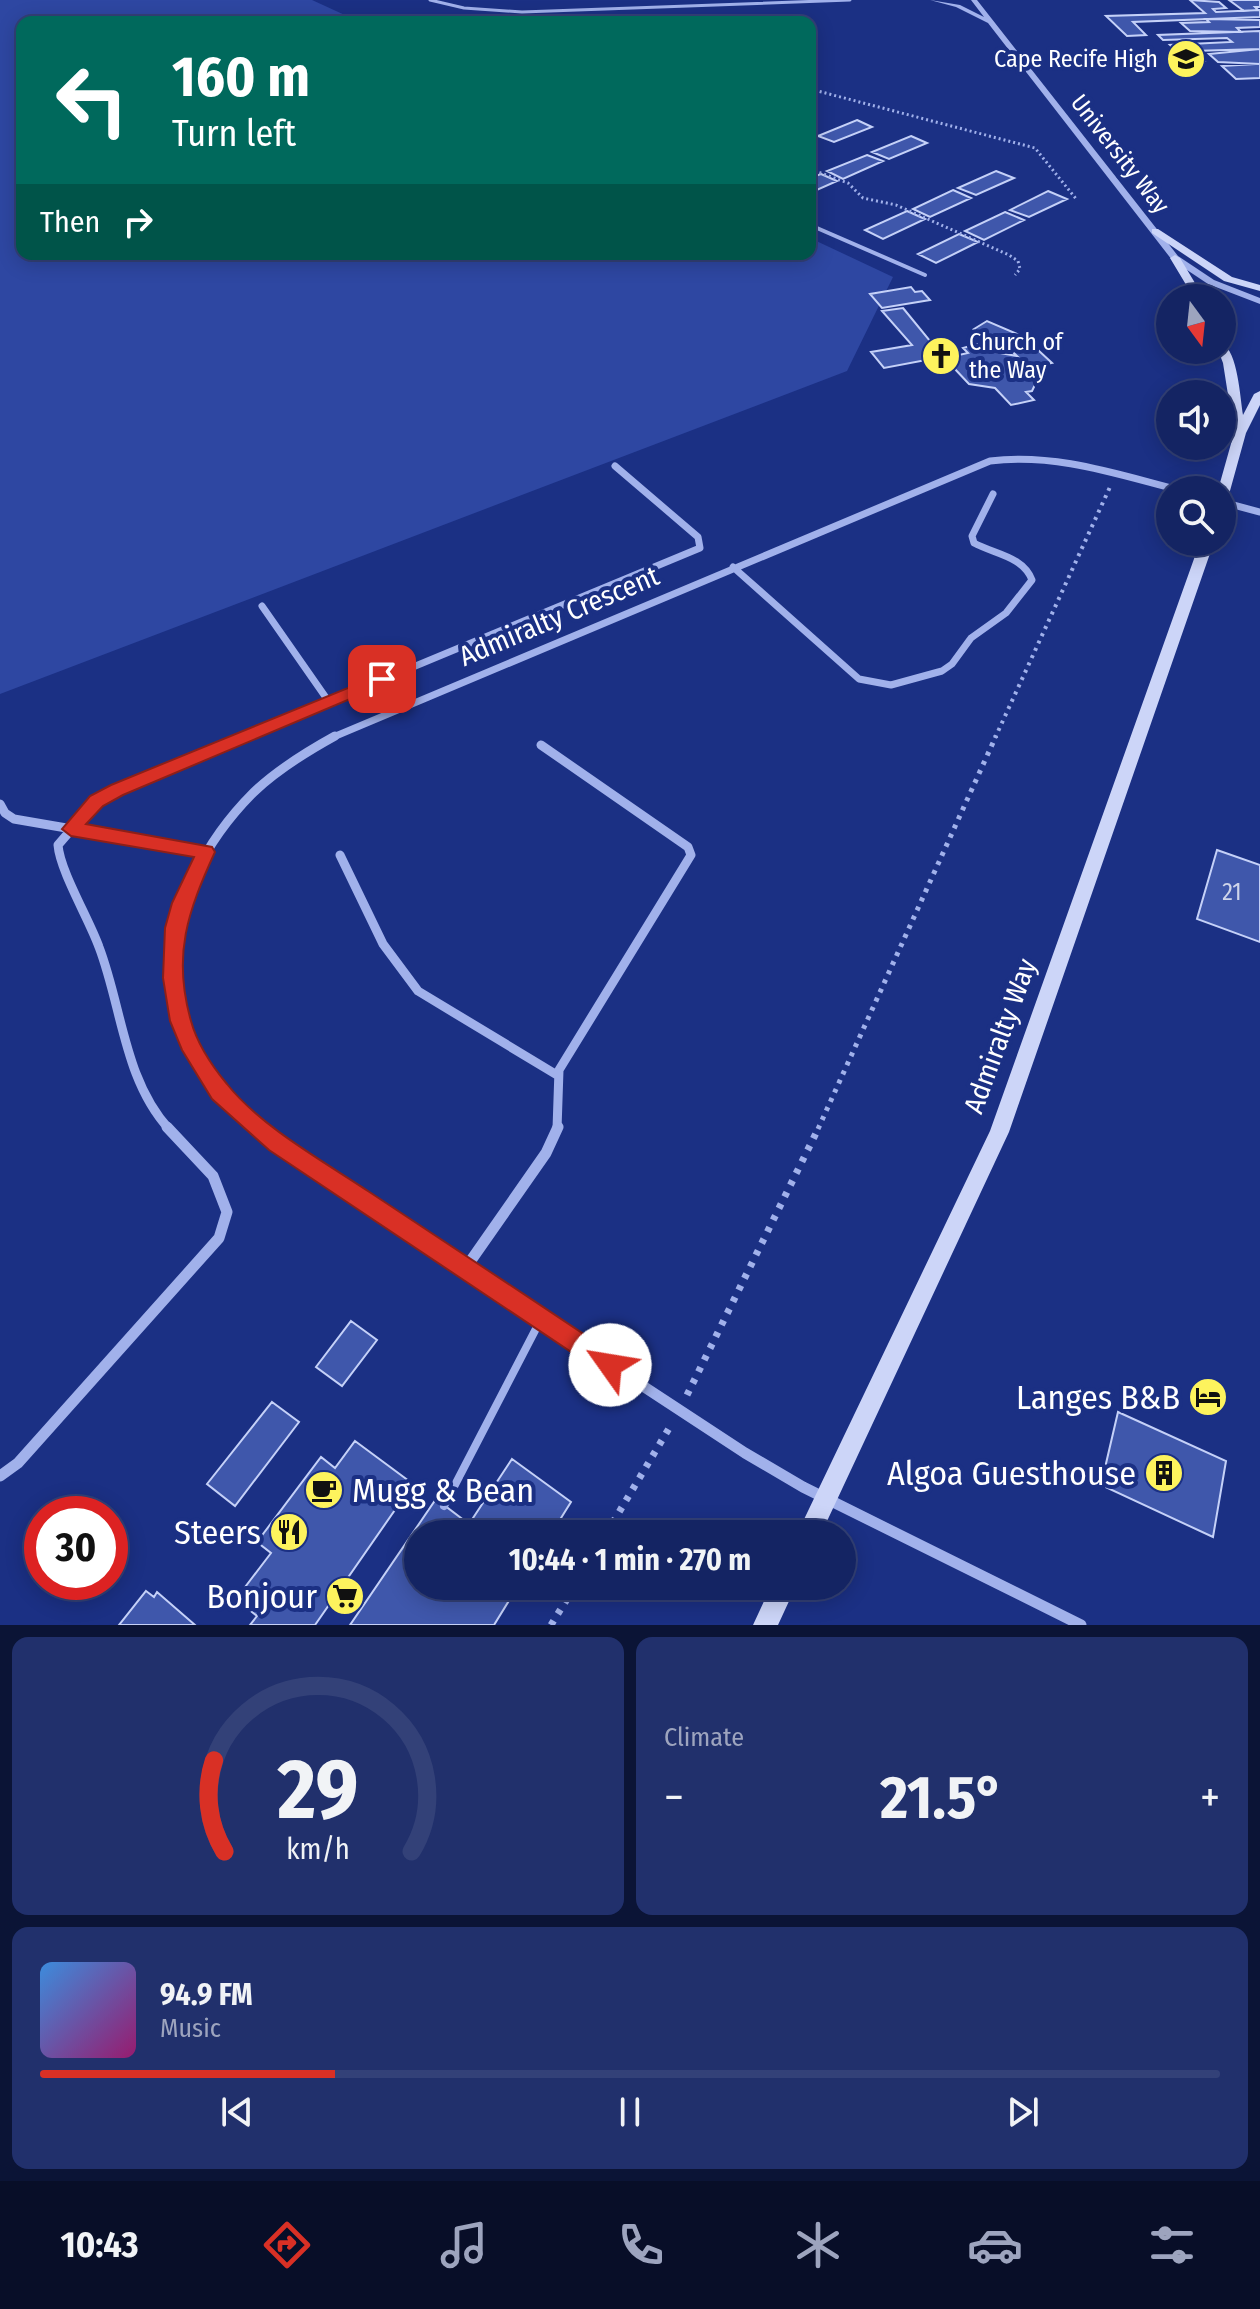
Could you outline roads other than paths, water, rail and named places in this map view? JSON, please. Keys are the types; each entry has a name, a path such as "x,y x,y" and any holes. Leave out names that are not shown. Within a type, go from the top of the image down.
{"main road":[{"path":"1155,231 1228,279 1260,288"},
{"path":"1175,258 1191,284"},
{"path":"1229,364 1240,433"},
{"path":"1228,476 1240,433 1260,394"},
{"name":"Admiralty Way","path":"816,1520 999,1132 1202,556"},
{"path":"765,1625 777,1600"}],"street":[{"path":"933,0 958,6 994,26"},
{"name":"University Way","path":"974,0 1175,258 1211,282 1260,301"},
{"name":"Admiralty Crescent","path":"1081,1625 782,1475 540,1321 277,1143 220,1092 203,1068 181,1021 173,978 173,953 182,903 206,852 224,824 254,791 310,749 346,730 990,461 1028,456 1055,459 1156,484"},
{"path":"0,1476 18,1463 219,1238 227,1212 213,1176 151,1109 117,1015 113,983 86,912 57,853 58,845 105,796 700,548 698,537 615,466"},
{"path":"733,567 859,679 879,685 913,681 952,664 971,638 1006,613 1032,580 1031,574 1021,563 974,543 972,536 993,494"},
{"path":"1236,504 1260,512"},
{"path":"262,606 329,702"},
{"path":"465,1269 546,1153 560,1115 557,1075 691,855 688,847 634,807 541,745"},
{"path":"0,804 4,818 206,852"},
{"path":"340,855 388,953 409,982 427,997 557,1075"}],"lane":[{"path":"430,0 497,11 575,13 850,0"},
{"path":"816,228 925,275"},
{"path":"444,1506 540,1321"}],"place":[{"name":"Cape Recife High","path":"1186,59"},
{"name":"Church of the Way","path":"941,356"},
{"name":"Langes B&B","path":"1208,1397"},
{"name":"Algoa Guesthouse","path":"1164,1473"},
{"name":"Mugg & Bean","path":"324,1490"},
{"name":"Steers","path":"289,1532"},
{"name":"Bonjour","path":"345,1596"}]}
